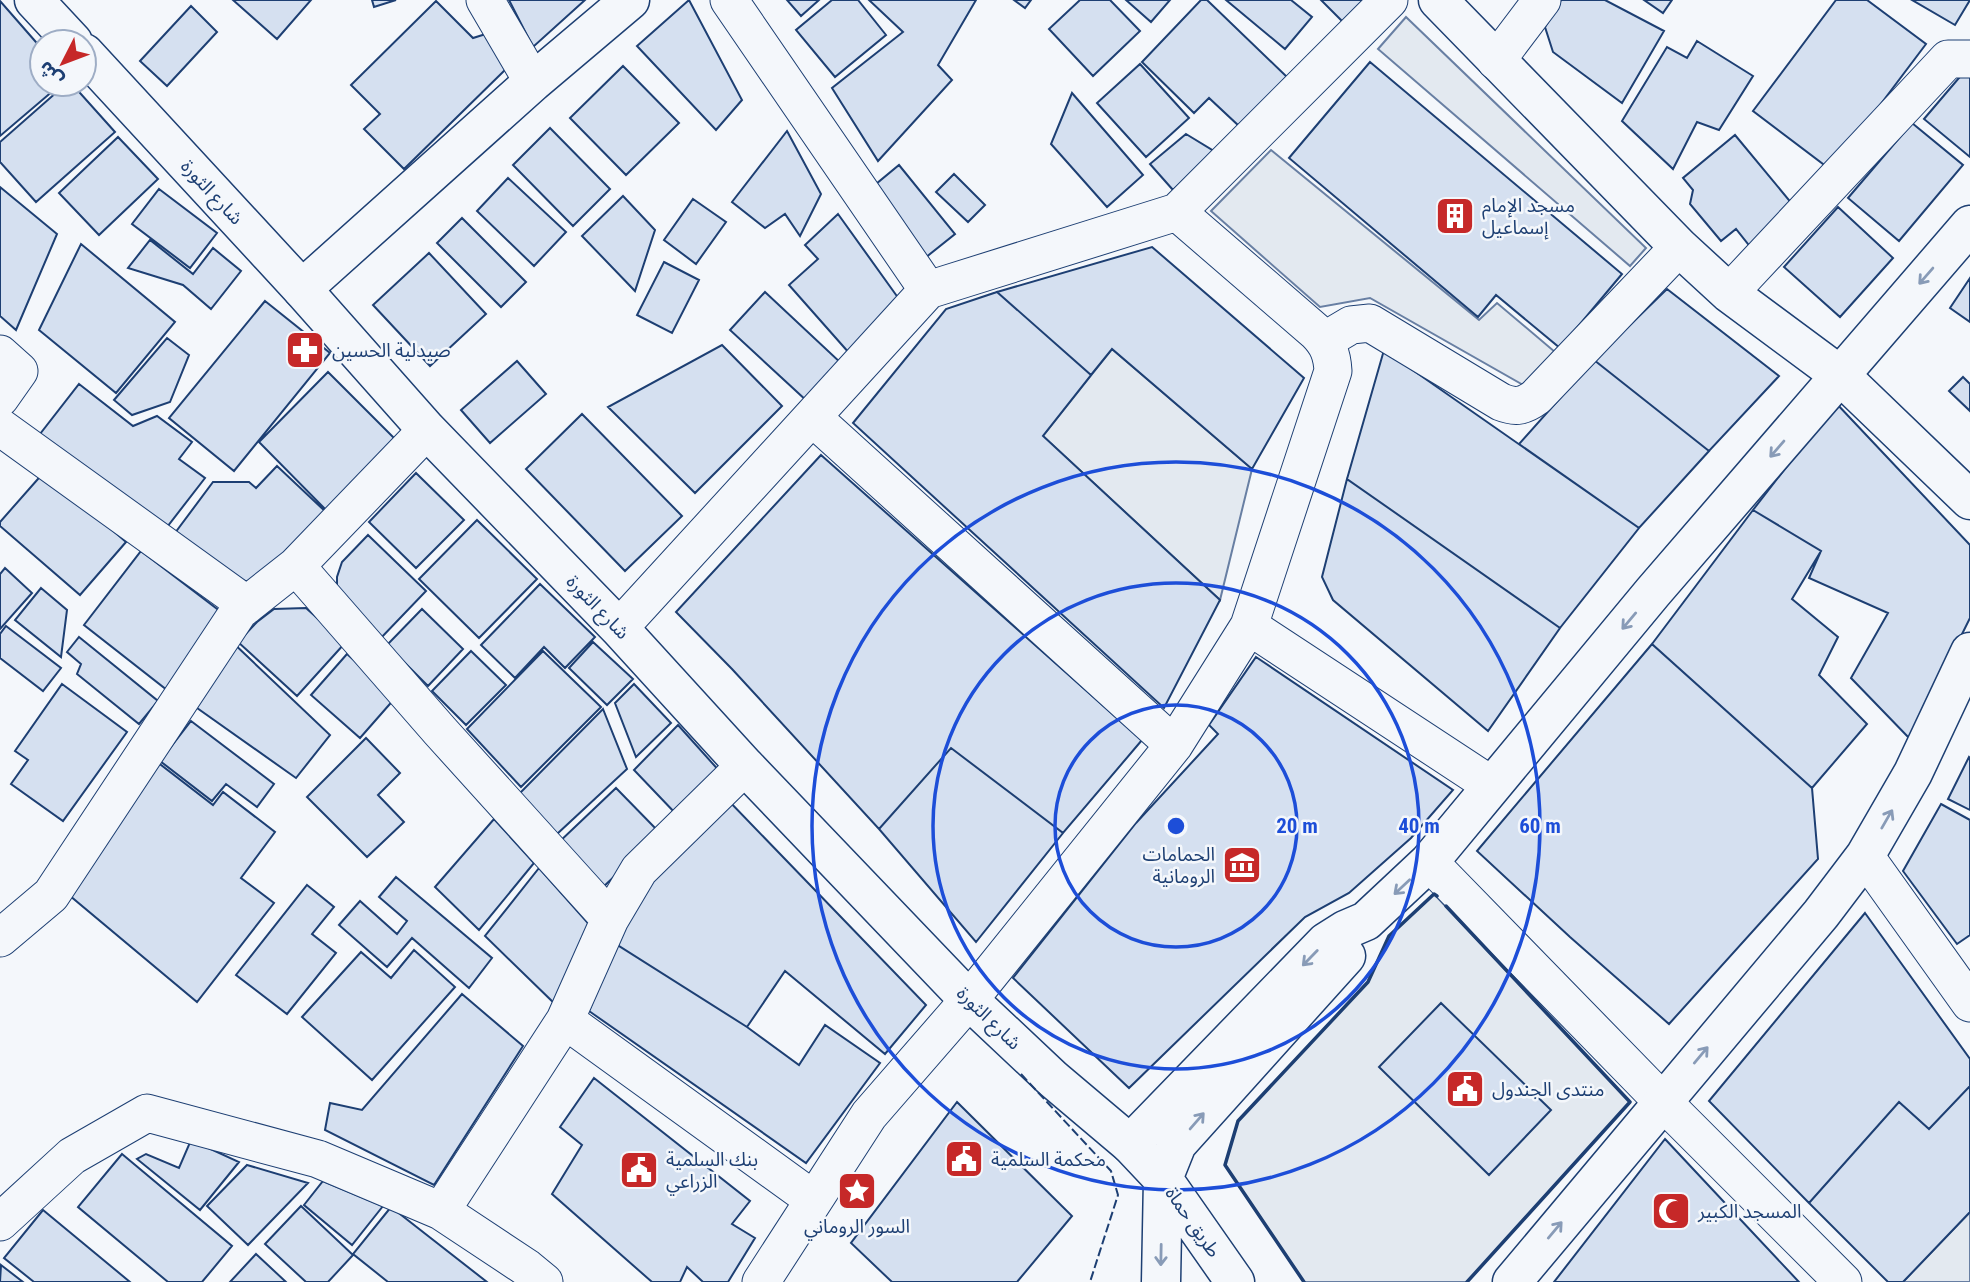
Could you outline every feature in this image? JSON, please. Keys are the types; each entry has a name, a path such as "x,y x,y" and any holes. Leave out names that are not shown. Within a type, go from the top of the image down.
{"main road":[{"path":"34,0 60,28"},
{"path":"302,289 533,82 630,0"},
{"path":"1438,0 1679,247 1730,293 1841,376 1970,500"},
{"name":"شارع الثورة","path":"98,69 302,289 427,430 619,628 745,766 969,1000 1053,1079 1130,1144 1163,1178"},
{"path":"1130,1144 1326,942 1366,921 1429,862 1653,592 1970,225"},
{"path":"1512,1282 1821,914 1865,856 1913,774 1970,652"},
{"path":"1163,1178 1177,1144 1344,960 1357,942 1366,921"},
{"name":"طريق حماة","path":"1161,1282 1163,1178"},
{"name":"طريق حماة","path":"1163,1178 1235,1282"}],"street":[{"path":"485,0 533,82"},
{"path":"729,0 928,290"},
{"path":"619,628 928,290 1177,212 1389,0"},
{"path":"1496,61 1542,0"},
{"path":"1730,293 1948,60 1970,59"},
{"path":"761,1282 869,1115 969,1000 1174,745 1250,626 1333,371 1329,349 1324,341 1177,212"},
{"path":"1324,341 1351,325 1370,323 1501,402 1511,407 1520,407 1536,397 1679,247"},
{"path":"0,354 19,371 0,398"},
{"path":"812,417 1174,745"},
{"path":"0,427 247,605"},
{"path":"0,937 51,895 239,611 296,566 427,430"},
{"path":"296,566 610,919"},
{"path":"1250,626 1492,785"},
{"path":"441,1211 565,1020 610,919 639,870 745,766"},
{"path":"1865,856 1970,1003"},
{"path":"1429,862 1843,1282"},
{"path":"565,1020 814,1200"},
{"path":"0,1222 72,1156 147,1113 318,1159 441,1211 529,1277"}],"shaded area":[{"path":"1406,17 1646,248 1630,266 1378,49"},
{"path":"1271,150 1479,320 1497,303 1555,352 1525,386 1370,298 1320,307 1211,211"},
{"path":"1112,349 1252,469 1220,600 1043,436"},
{"path":"1434,894 1630,1102 1467,1282 1304,1282 1225,1165 1238,1121 1368,982 1389,936"},
{"path":"1970,1212 1970,1282 1903,1282"}],"building":[{"path":"233,0 311,0 277,39"},
{"path":"372,0 396,0 374,7"},
{"path":"509,0 585,0 533,47"},
{"path":"689,0 742,100 716,130 637,46"},
{"path":"787,0 819,0 801,16"},
{"path":"832,0 858,0 886,35 835,77 796,30"},
{"path":"869,0 976,0 938,65 952,80 878,161 832,88 903,32"},
{"path":"1014,0 1031,0 1025,8"},
{"path":"1080,0 1110,0 1140,31 1093,76 1049,29"},
{"path":"1126,0 1170,0 1151,22"},
{"path":"1201,0 1207,0 1287,77 1239,126 1209,98 1194,113 1142,62"},
{"path":"1226,0 1291,0 1312,17 1285,49"},
{"path":"1321,0 1373,0 1347,26"},
{"path":"1561,0 1605,0 1664,31 1622,103 1553,52 1545,27"},
{"path":"1644,0 1672,0 1663,13"},
{"path":"1836,0 1867,0 1926,44 1831,170 1753,111"},
{"path":"1912,0 1970,0 1955,25"},
{"path":"0,1 28,33 28,98 45,98 0,136"},
{"path":"436,1 473,38 492,32 506,69 404,169 364,129 380,114 351,85"},
{"path":"191,6 217,32 167,86 140,61"},
{"path":"1697,41 1753,76 1719,130 1697,122 1673,169 1622,121 1667,47 1687,58"},
{"name":"مسجد الإمام إسماعيل","path":"1370,62 1622,274 1560,348 1496,295 1478,317 1289,158"},
{"path":"1140,64 1189,118 1146,157 1097,103"},
{"path":"623,66 679,123 626,175 570,118"},
{"path":"1964,72 1970,74 1970,157 1924,119"},
{"path":"1072,93 1143,175 1107,207 1051,144"},
{"path":"50,98 85,98 115,132 36,202 0,162 0,142"},
{"path":"1912,123 1963,165 1899,241 1848,198"},
{"path":"550,128 610,189 573,226 513,165"},
{"path":"787,131 821,194 800,236 785,214 765,228 732,202"},
{"path":"1186,134 1217,153 1173,190 1150,164"},
{"path":"1735,135 1798,211 1752,249 1736,229 1721,241 1690,204 1693,190 1683,178"},
{"path":"118,137 158,179 99,235 59,193"},
{"path":"899,165 955,234 925,258 870,189"},
{"path":"954,174 985,205 968,222 936,192"},
{"path":"508,178 566,232 534,266 477,211"},
{"path":"0,187 57,234 16,330 0,316"},
{"path":"159,189 217,233 190,268 132,224"},
{"path":"623,196 655,230 635,291 582,236"},
{"path":"693,199 726,222 696,264 664,240"},
{"path":"1838,207 1893,258 1840,317 1784,267"},
{"path":"838,214 904,306 850,354 789,285 818,259 805,245"},
{"path":"462,218 526,282 501,307 437,243"},
{"path":"150,240 193,274 213,248 241,271 211,309 183,285 128,268"},
{"path":"81,244 175,322 116,393 39,330"},
{"path":"1152,247 1304,378 1252,469 1112,349 1091,375 997,292"},
{"path":"429,253 486,314 430,366 373,305"},
{"path":"664,262 699,280 672,333 637,315"},
{"path":"1970,278 1970,322 1950,308"},
{"path":"1667,289 1779,376 1709,451 1594,360"},
{"path":"765,292 842,364 808,402 730,330"},
{"path":"997,292 1091,375 1043,436 1220,600 1164,708 853,423 946,309"},
{"path":"265,301 330,353 234,471 169,418"},
{"path":"167,338 189,355 170,402 132,415 114,400"},
{"path":"722,345 782,406 695,493 608,407"},
{"path":"1384,350 1639,528 1560,628 1347,479"},
{"path":"1594,360 1709,451 1639,528 1519,444"},
{"path":"517,361 546,394 490,443 461,410"},
{"path":"328,372 402,446 332,516 259,442"},
{"path":"1963,377 1970,384 1970,411 1949,391"},
{"path":"79,384 133,426 157,416 192,442 179,459 205,478 157,540 33,443"},
{"path":"1836,403 1970,545 1970,618 1910,739 1851,678 1888,613 1809,578 1821,551 1753,510"},
{"path":"582,414 682,516 625,571 526,469"},
{"path":"821,455 1142,740 1063,833 951,748 879,829 676,612"},
{"path":"277,466 328,514 262,585 224,576 172,537 213,482 249,482 256,488"},
{"path":"45,471 126,542 80,595 0,526 0,522"},
{"path":"416,473 464,520 416,568 369,522"},
{"path":"1347,479 1560,628 1488,731 1333,600 1322,577"},
{"path":"1753,510 1821,551 1792,599 1838,637 1819,675 1867,724 1812,788 1652,644"},
{"path":"477,520 537,579 479,638 419,579"},
{"path":"368,535 426,591 379,640 337,592 337,577 342,562"},
{"path":"141,551 225,615 167,690 84,625"},
{"path":"5,568 32,593 0,629 0,574"},
{"path":"540,584 595,637 565,668 544,647 515,678 481,645"},
{"path":"41,588 67,610 61,657 15,620"},
{"path":"306,608 345,643 297,696 238,642 274,609"},
{"path":"422,609 463,649 428,686 387,645"},
{"path":"6,626 61,668 43,691 0,658 0,634"},
{"path":"79,637 158,701 139,724 77,674 81,664 67,652"},
{"path":"229,639 330,735 296,778 190,703"},
{"path":"593,642 633,679 607,705 569,668"},
{"path":"1652,644 1812,788 1818,859 1669,1024 1477,851"},
{"path":"471,651 506,685 466,725 432,691"},
{"path":"543,651 601,707 521,787 467,729"},
{"path":"347,654 396,697 360,738 311,695"},
{"name":"الحمامات الرومانية","path":"1256,657 1453,790 1411,838 1349,893 1305,917 1129,1088 1013,978 1136,823 1218,734 1209,725"},
{"path":"62,684 127,732 63,821 11,784 28,760 15,751"},
{"path":"634,684 671,723 636,757 615,703"},
{"path":"603,709 627,769 557,834 520,793"},
{"path":"191,721 274,784 257,807 226,784 212,801 160,761"},
{"path":"678,725 722,774 678,816 634,770"},
{"path":"366,738 400,773 378,795 404,822 367,857 307,797"},
{"path":"951,748 1063,833 976,942 879,829"},
{"path":"152,758 213,805 223,792 275,832 241,878 274,903 197,1002 63,890"},
{"path":"1970,758 1970,810 1948,799"},
{"path":"616,788 660,833 600,890 557,844"},
{"path":"726,798 926,1005 885,1054 785,971 747,1027 616,944 646,874"},
{"path":"1941,804 1970,820 1970,935 1957,944 1903,871"},
{"path":"494,819 534,863 479,930 435,887"},
{"path":"539,868 595,931 555,1004 485,936"},
{"path":"396,877 492,958 469,988 412,938 387,967 339,925 360,901 397,934 407,921 379,897"},
{"path":"307,885 334,907 312,934 336,953 287,1014 236,975"},
{"path":"1865,913 1970,1059 1970,1086 1929,1129 1899,1102 1809,1203 1709,1101"},
{"path":"616,944 747,1027 799,1065 825,1025 880,1063 806,1163 589,1011"},
{"path":"414,950 455,987 372,1080 302,1017 361,952 391,978"},
{"path":"462,994 523,1046 434,1185 325,1130 330,1103 362,1110"},
{"name":"منتدى الجندول","path":"1441,1003 1551,1110 1489,1175 1379,1067"},
{"name":"بنك السلمية الزراعي","path":"594,1078 750,1201 732,1224 755,1238 728,1282 703,1282 687,1267 680,1282 652,1282 552,1194 582,1145 560,1127"},
{"path":"1970,1086 1970,1212 1903,1282 1888,1282 1809,1203 1899,1102 1929,1129"},
{"name":"محكمة السلمية","path":"957,1102 1072,1216 1017,1282 892,1282 851,1243"},
{"name":"المسجد الكبير","path":"1665,1139 1799,1282 1554,1282"},
{"path":"191,1140 239,1162 200,1210 137,1159 146,1154 179,1168"},
{"path":"122,1154 232,1246 202,1282 168,1282 78,1207"},
{"path":"247,1165 308,1183 248,1245 207,1206"},
{"path":"323,1181 383,1206 352,1245 304,1205"},
{"path":"301,1206 353,1255 328,1282 306,1282 265,1244"},
{"path":"391,1207 487,1282 388,1282 353,1254"},
{"path":"43,1210 130,1282 34,1282 4,1258"},
{"path":"256,1254 286,1282 230,1282"},
{"path":"1,1265 23,1282 0,1282"}],"fence":[{"path":"1021,1074 1111,1171 1118,1195 1090,1282"}],"wall":[{"path":"1304,1282 1225,1165 1238,1121 1368,982 1389,936 1434,894 1437,896"},
{"path":"1446,906 1630,1102 1467,1282"}],"place":[{"name":"مسجد الإمام إسماعيل","path":"1455,216"},
{"name":"صيدلية الحسين","path":"305,350"},
{"name":"الحمامات الرومانية","path":"1242,865"},
{"name":"منتدى الجندول","path":"1465,1089"},
{"name":"محكمة السلمية","path":"964,1159"},
{"name":"بنك السلمية الزراعي","path":"639,1170"},
{"name":"السور الروماني","path":"857,1191"},
{"name":"المسجد الكبير","path":"1671,1211"}]}
